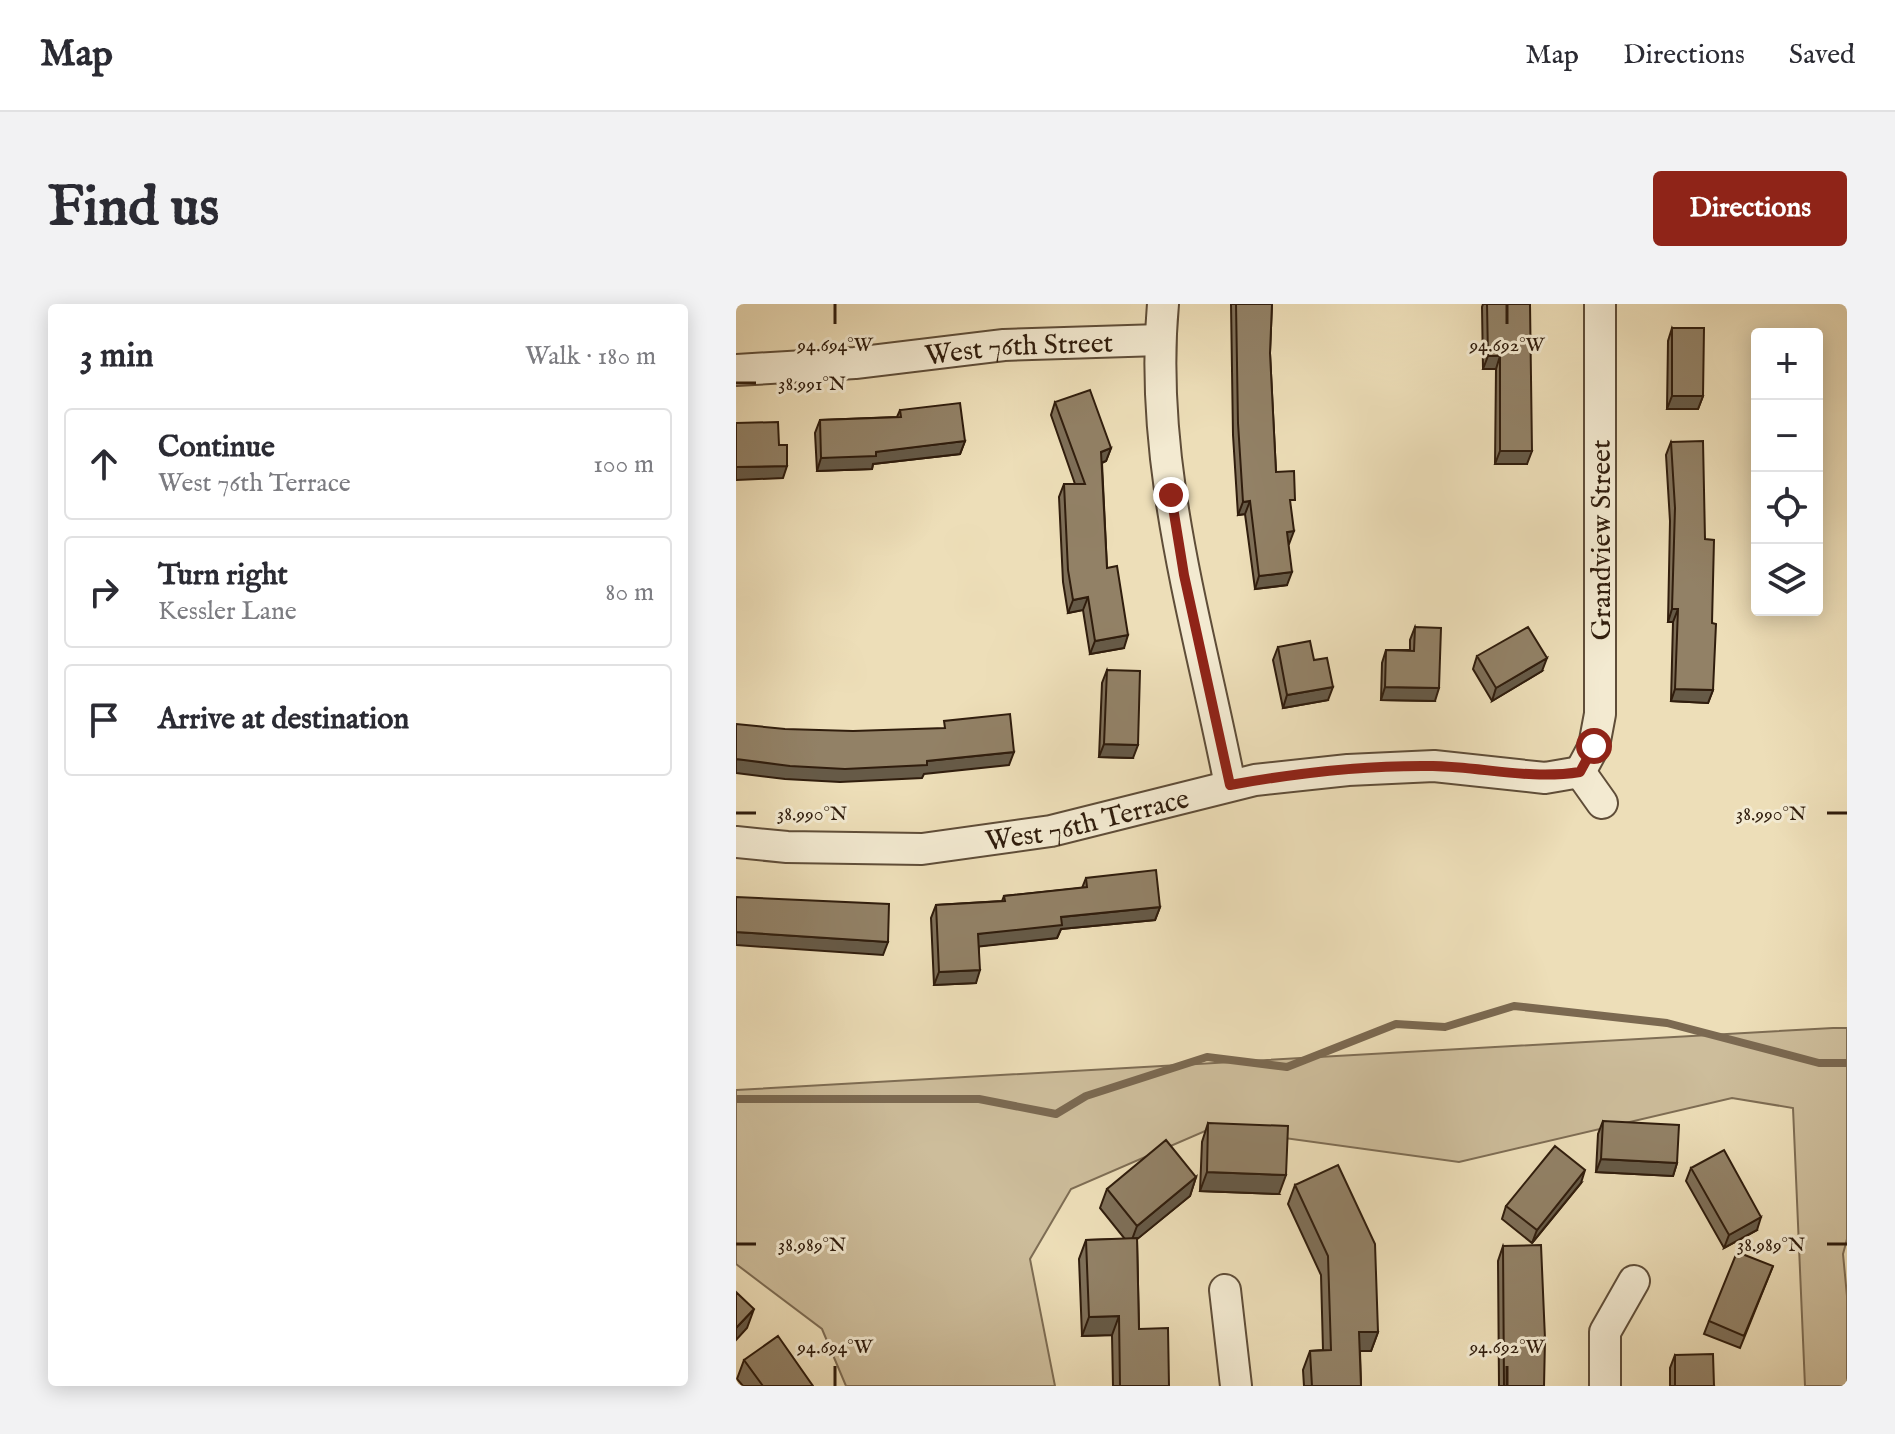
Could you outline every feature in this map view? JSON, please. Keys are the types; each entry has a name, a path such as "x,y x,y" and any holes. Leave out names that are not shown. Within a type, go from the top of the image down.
{"street":[{"path":"1163,304 1160,340 1171,495 1184,575 1230,785"},
{"name":"Grandview Street","path":"1580,772 1594,746 1600,714 1600,304"},
{"name":"West 76th Street","path":"736,370 855,363 1004,345 1160,340"},
{"name":"West 76th Terrace","path":"736,842 787,847 922,849 1051,831 1230,785 1348,770 1434,766 1545,778 1580,772"},
{"path":"1580,772 1602,803"},
{"path":"1605,1386 1605,1332 1634,1281"},
{"path":"1225,1290 1236,1386"}],"shaded area":[{"path":"1847,1028 1847,1239 1843,1254 1847,1296 1847,1386 1805,1386 1793,1108 1732,1098 1459,1162 1212,1128 1071,1189 1030,1259 1055,1386 846,1386 822,1329 736,1264 736,1090"}],"building":[{"path":"1236,304 1272,304 1270,353 1276,472 1294,471 1295,500 1290,500 1294,531 1287,532 1292,572 1259,576 1250,501 1243,502"},
{"path":"1487,304 1530,304 1532,451 1500,451 1500,356 1488,356"},
{"path":"1672,328 1704,328 1703,396 1672,396"},
{"path":"1090,390 1111,448 1101,452 1107,568 1117,566 1128,635 1095,641 1088,597 1073,600 1068,570 1064,484 1085,484 1055,402"},
{"path":"960,403 965,441 876,452 876,456 821,458 820,420 901,417 900,410"},
{"path":"778,422 779,445 787,445 787,466 736,467 736,423"},
{"path":"1703,441 1705,539 1714,540 1712,623 1716,624 1713,690 1675,689 1678,609 1672,609 1675,508 1671,442"},
{"path":"1415,627 1441,628 1439,688 1385,687 1386,650 1414,651"},
{"path":"1528,627 1547,658 1496,688 1477,656"},
{"path":"1310,641 1314,660 1327,658 1333,687 1287,695 1278,647"},
{"path":"1107,670 1140,671 1138,745 1104,744"},
{"path":"1010,714 1014,752 927,761 927,765 845,769 736,759 736,724 853,731 945,728 944,721"},
{"path":"1156,870 1160,907 1061,917 1062,925 978,934 980,970 939,972 936,905 1005,901 1004,896 1087,887 1086,878"},
{"path":"736,897 889,904 888,942 736,932"},
{"path":"1603,1121 1679,1125 1677,1163 1601,1159"},
{"path":"1208,1123 1288,1126 1286,1175 1207,1172"},
{"path":"1166,1140 1196,1177 1137,1226 1107,1189"},
{"path":"1555,1146 1585,1170 1537,1230 1506,1206"},
{"path":"1724,1150 1761,1217 1729,1235 1691,1168"},
{"path":"1338,1165 1375,1244 1378,1332 1359,1332 1361,1386 1312,1386 1310,1351 1331,1350 1328,1256 1295,1185"},
{"path":"1137,1238 1139,1329 1168,1328 1169,1386 1120,1386 1119,1316 1089,1317 1086,1240"},
{"path":"1541,1245 1544,1386 1504,1386 1503,1246"},
{"path":"1737,1252 1773,1266 1744,1336 1709,1321"},
{"path":"736,1292 754,1309 736,1328"},
{"path":"778,1336 813,1386 763,1386 744,1360"},
{"path":"1713,1354 1714,1386 1675,1386 1675,1355"}],"waterway":[{"path":"736,1099 979,1099 1056,1114 1086,1096 1207,1057 1287,1067 1396,1024 1445,1027 1514,1006 1667,1023 1819,1063 1847,1063"}],"route":[{"path":"1171,495 1184,575 1230,785 1348,770 1434,766 1545,778 1580,772 1594,746"}]}
